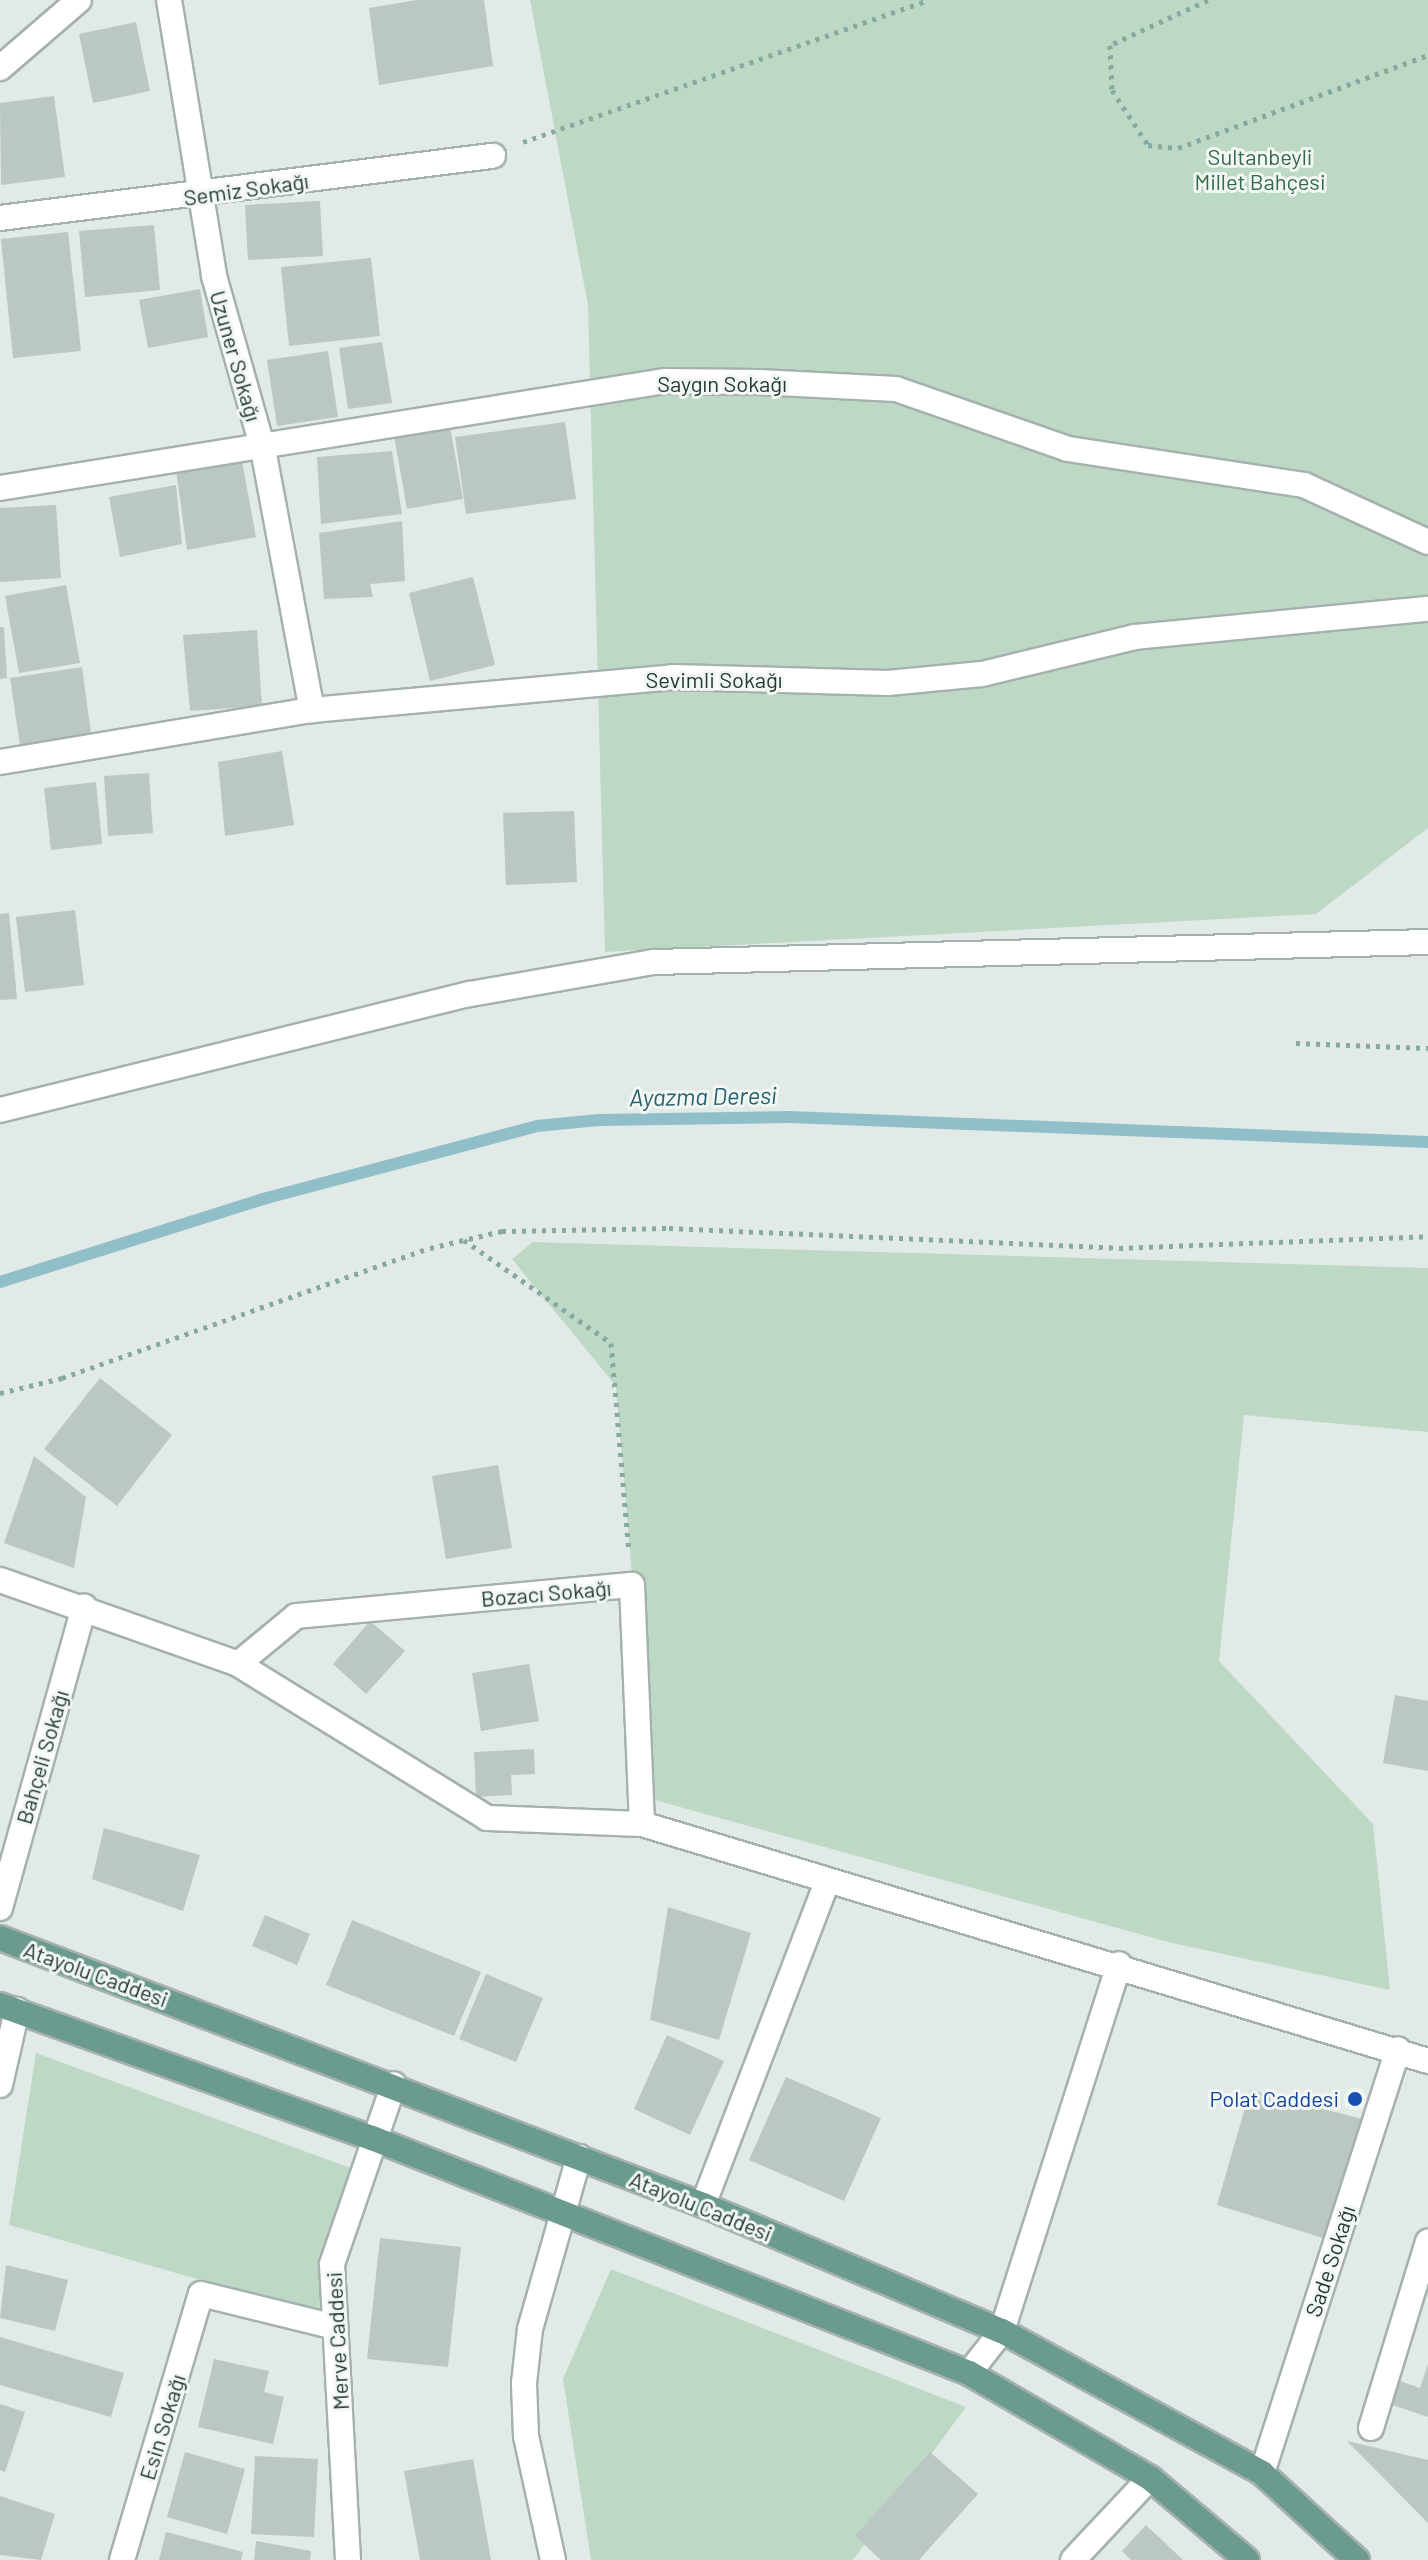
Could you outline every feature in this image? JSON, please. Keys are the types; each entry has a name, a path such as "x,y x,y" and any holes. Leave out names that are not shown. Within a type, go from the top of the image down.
{"main road":[{"name":"Atayolu Caddesi","path":"0,1938 394,2084 703,2205 1002,2331 1262,2473 1357,2560"},
{"path":"9,2008 372,2138 969,2373 1150,2478 1247,2560"}],"street":[{"path":"0,68 79,0"},
{"name":"Uzuner Sokağı","path":"169,0 214,276 263,449 312,710"},
{"name":"Semiz Sokağı","path":"0,218 493,156"},
{"name":"Saygın Sokağı","path":"0,488 263,449 665,381 896,389 1068,449 1304,485 1428,542"},
{"name":"Sevimli Sokağı","path":"0,762 312,710 673,677 888,683 982,674 1135,637 1428,609"},
{"path":"0,1110 470,994 654,962 1428,942"},
{"path":"0,1580 84,1607 238,1664 487,1818 642,1824 827,1882 1119,1964 1398,2049 1428,2061"},
{"name":"Bozacı Sokağı","path":"238,1664 296,1616 632,1585 642,1824"},
{"name":"Bahçeli Sokağı","path":"0,1908 84,1607"},
{"path":"703,2205 827,1882"},
{"path":"969,2373 1002,2331 1119,1964"},
{"path":"0,2085 9,2008"},
{"name":"Sade Sokağı","path":"1262,2473 1398,2049"},
{"name":"Merve Caddesi","path":"348,2560 332,2264 372,2138 394,2084"},
{"path":"553,2560 526,2436 524,2383 559,2210 579,2157"},
{"path":"1371,2428 1428,2241"},
{"name":"Esin Sokağı","path":"122,2560 201,2294 335,2327"},
{"path":"1073,2560 1150,2478"}],"path":[{"path":"493,156 578,117 929,0"},
{"path":"1208,0 1110,45 1112,90 1148,145 1178,148 1428,55"},
{"path":"1296,1043 1428,1048"},
{"path":"0,1393 464,1240 502,1231 669,1228 1119,1248 1428,1236"},
{"path":"464,1240 611,1343 632,1585"}],"green space":[{"name":"Sultanbeyli Millet Bahçesi","path":"530,0 1428,0 1428,828 1316,914 605,952 588,305"},
{"path":"533,1242 1428,1268 1428,1432 1244,1415 1219,1661 1373,1824 1390,1990 1172,1943 651,1799 616,1386 512,1259"},
{"path":"36,2053 356,2170 333,2318 9,2225"},
{"path":"611,2269 966,2407 853,2560 591,2560 563,2379"}],"building":[{"path":"417,0 484,0 493,66 379,85 369,8"},
{"path":"136,22 150,91 93,103 79,34"},
{"path":"54,96 65,177 1,185 0,103"},
{"path":"320,201 323,256 248,260 245,205"},
{"path":"154,225 160,290 85,297 79,231"},
{"path":"68,232 81,351 13,358 1,239"},
{"path":"371,258 380,336 289,346 281,267"},
{"path":"200,289 208,337 148,348 139,300"},
{"path":"382,342 392,403 348,409 339,348"},
{"path":"328,351 338,417 277,426 267,360"},
{"path":"565,422 576,499 466,514 455,437"},
{"path":"450,426 463,499 407,509 394,436"},
{"path":"392,451 402,514 321,524 317,457"},
{"path":"242,461 256,537 187,550 176,470"},
{"path":"176,485 182,544 120,557 109,497"},
{"path":"56,505 61,578 0,582 0,508"},
{"path":"402,521 405,581 370,584 373,597 324,599 319,533"},
{"path":"473,577 495,665 430,681 409,593"},
{"path":"66,585 80,663 19,673 5,596"},
{"path":"0,627 4,627 7,678 0,679"},
{"path":"257,630 262,706 190,711 183,635"},
{"path":"82,667 92,741 21,752 10,678"},
{"path":"282,751 294,825 225,836 218,762"},
{"path":"149,773 153,833 108,836 104,776"},
{"path":"96,782 102,844 51,850 44,788"},
{"path":"574,811 577,882 506,885 503,813"},
{"path":"75,910 84,985 25,992 16,917"},
{"path":"9,913 17,999 0,1000 0,914"},
{"path":"100,1378 172,1435 117,1506 44,1449"},
{"path":"34,1456 86,1497 74,1568 4,1543"},
{"path":"498,1465 512,1548 446,1559 432,1476"},
{"path":"370,1621 405,1651 366,1694 333,1664"},
{"path":"529,1664 539,1721 481,1731 472,1673"},
{"path":"1395,1695 1428,1701 1428,1771 1383,1763"},
{"path":"534,1749 535,1774 511,1775 512,1795 476,1797 474,1752"},
{"path":"104,1828 200,1855 183,1911 92,1879"},
{"path":"668,1907 751,1933 719,2040 650,2020"},
{"path":"265,1915 310,1934 297,1965 252,1946"},
{"path":"352,1920 481,1972 454,2036 326,1985"},
{"path":"486,1974 543,1998 516,2062 459,2039"},
{"path":"667,2035 724,2061 690,2135 634,2109"},
{"path":"786,2077 881,2118 844,2201 749,2160"},
{"path":"1250,2090 1362,2119 1323,2238 1217,2205"},
{"path":"380,2238 461,2247 448,2367 367,2359"},
{"path":"6,2265 68,2280 55,2331 0,2318"},
{"path":"0,2337 124,2373 111,2417 0,2385"},
{"path":"214,2359 269,2371 264,2392 284,2397 273,2444 198,2427"},
{"path":"1428,2364 1428,2417 1392,2405 1400,2381 1420,2388"},
{"path":"0,2404 25,2412 5,2472 0,2470"},
{"path":"1347,2441 1428,2460 1428,2523"},
{"path":"185,2452 245,2469 227,2534 167,2517"},
{"path":"930,2452 978,2494 919,2560 881,2560 855,2536"},
{"path":"255,2456 318,2459 314,2537 251,2534"},
{"path":"473,2459 491,2560 420,2560 404,2471"},
{"path":"0,2496 55,2514 41,2560 0,2555"},
{"path":"1146,2525 1183,2560 1131,2560 1122,2551"},
{"path":"166,2532 243,2552 241,2560 159,2560"},
{"path":"256,2541 311,2551 310,2560 254,2560"}],"waterway":[{"name":"Ayazma Deresi","path":"0,1282 263,1199 537,1126 599,1120 790,1117 1428,1142"}],"place":[{"name":"Polat Caddesi","path":"1355,2099"}]}
